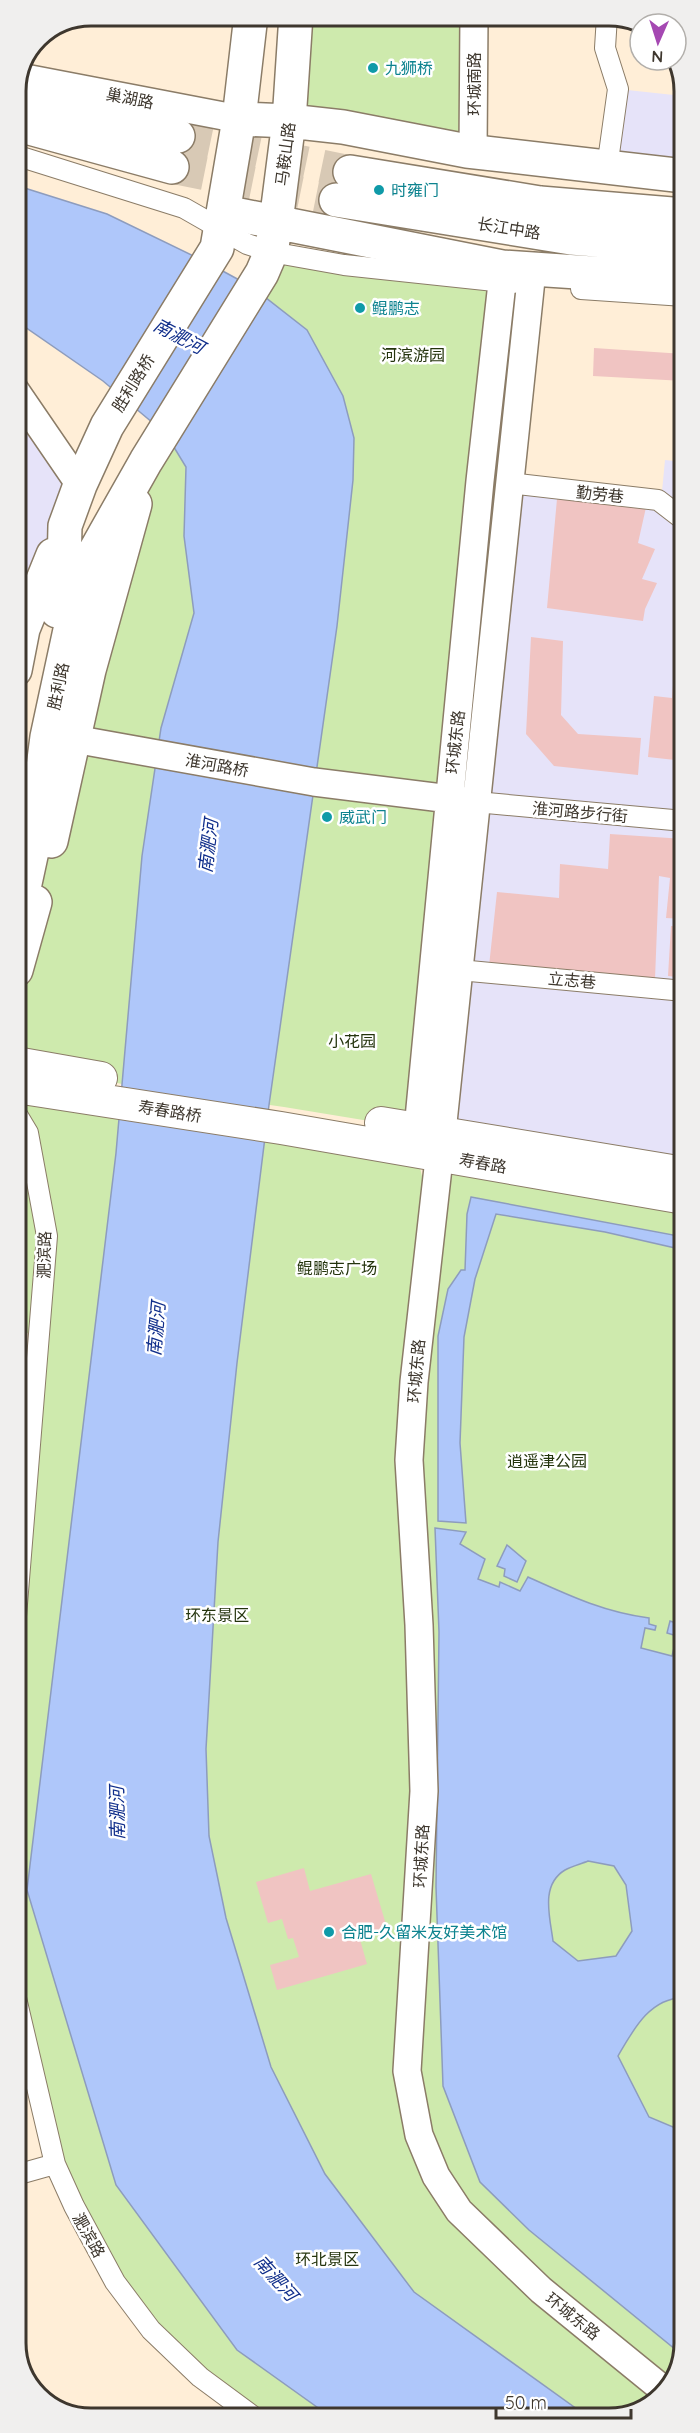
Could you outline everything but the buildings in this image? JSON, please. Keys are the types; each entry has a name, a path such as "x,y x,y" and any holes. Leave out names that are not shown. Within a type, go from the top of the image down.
{"highway":[{"path":"249,26 240,119 220,230 516,276 674,279"},
{"name":"马鞍山路","path":"146,461 262,273 273,237 289,122 295,26"},
{"path":"26,93 178,136"},
{"path":"240,119 343,127 473,152 674,175"},
{"path":"26,127 172,167"},
{"name":"长江中路","path":"674,214 343,186 571,238 674,246"},
{"name":"胜利路桥","path":"106,426 220,230"},
{"name":"胜利路","path":"26,753 51,647 64,570 65,526 106,426"},
{"path":"26,936 59,812 89,670 146,461"},
{"name":"胜利路","path":"26,879 32,851 47,737 76,602 94,553 146,461"},
{"path":"26,622 65,526"}],"main road":[{"path":"26,1068 63,1083"},
{"path":"26,1086 63,1083"},
{"name":"寿春路桥","path":"63,1083 282,1117"},
{"name":"寿春路","path":"282,1117 429,1142 674,1172"},
{"name":"寿春路","path":"429,1142 674,1196"}],"street":[{"name":"环城南路","path":"473,152 474,26"},
{"path":"606,26 605,48 618,88 607,168"},
{"name":"巢湖路","path":"27,78 240,119"},
{"path":"26,158 184,208 220,230"},
{"path":"516,276 674,295"},
{"name":"环城东路","path":"429,1142 459,970 509,483 516,276"},
{"name":"环城东路","path":"516,276 480,481 449,799 429,1142 431,1216 414,1382 409,1460 419,1625 424,1791 407,2071 419,2135 436,2176 459,2211 541,2290 658,2385"},
{"path":"26,406 80,485"},
{"name":"勤劳巷","path":"509,483 658,500 674,512"},
{"name":"淮河路桥","path":"74,739 314,782 476,802"},
{"name":"淮河路步行街","path":"476,802 674,820"},
{"name":"立志巷","path":"459,970 674,990"},
{"name":"淝滨路","path":"26,1130 47,1236 26,1493"},
{"name":"淝滨路","path":"26,2041 55,2164 74,2206 115,2282 151,2330 200,2377 241,2407"},
{"path":"26,2172 55,2164"}],"shaded area":[{"path":"618,89 674,95 674,175 607,168"},
{"path":"26,406 80,485 26,639"},
{"path":"665,460 674,461 674,1171 442,1132 509,483 661,502"}],"green space":[{"path":"295,26 466,26 467,151 289,121"},
{"path":"271,252 502,283 418,1129 122,1084 26,1065 26,931 146,461"},
{"path":"26,1089 416,1151 431,1214 440,1155 674,1196 674,2351 666,2375 642,2399 610,2408 243,2407 151,2330 74,2206 26,2034 26,1493 39,1333 26,1333"}],"water":[{"name":"南淝河","path":"26,188 107,214 252,287 307,330 343,396 354,438 353,480 337,626 269,1105 237,1363 218,1542 206,1749 209,1836 226,1918 271,2067 325,2174 414,2292 575,2408 318,2407 237,2350 116,2185 27,1890 116,1153 142,856 161,728 194,613 184,536 186,467 166,434 103,381 26,328"},
{"path":"471,1197 674,1235 674,1248 605,1232 496,1214 475,1279 464,1337 460,1443 466,1523 438,1521 438,1336 448,1289 461,1270 465,1270 467,1214"},
{"path":"435,1528 466,1532 460,1544 485,1559 478,1579 499,1587 500,1582 520,1591 528,1577 602,1607 649,1618 649,1624 656,1626 655,1630 645,1628 641,1648 672,1656 674,1648 674,1999 662,2003 644,2016 618,2056 649,2117 674,2127 674,2348 529,2230 480,2182 443,2086 436,1887 439,1632","holes":["588,1861 614,1866 626,1885 632,1931 616,1956 578,1961 553,1941 548,1902 552,1884 557,1876 571,1867"]},
{"path":"507,1545 526,1561 517,1582 504,1576 505,1569 497,1566"},
{"path":"670,1621 674,1622 674,1635 667,1633"}],"tunnel":[{"path":"178,136 350,172"},
{"path":"172,167 336,200"}],"place":[{"name":"九狮桥","path":"373,68"},
{"name":"时雍门","path":"379,190"},
{"name":"鲲鹏志","path":"360,308"},
{"name":"威武门","path":"327,817"},
{"name":"合肥-久留米友好美术馆","path":"329,1932"}],"park label":[{"name":"河滨游园","path":"413,355"},
{"name":"小花园","path":"352,1041"},
{"name":"鲲鹏志广场","path":"337,1268"},
{"name":"逍遥津公园","path":"547,1461"},
{"name":"环东景区","path":"217,1615"},
{"name":"环北景区","path":"327,2259"}]}
